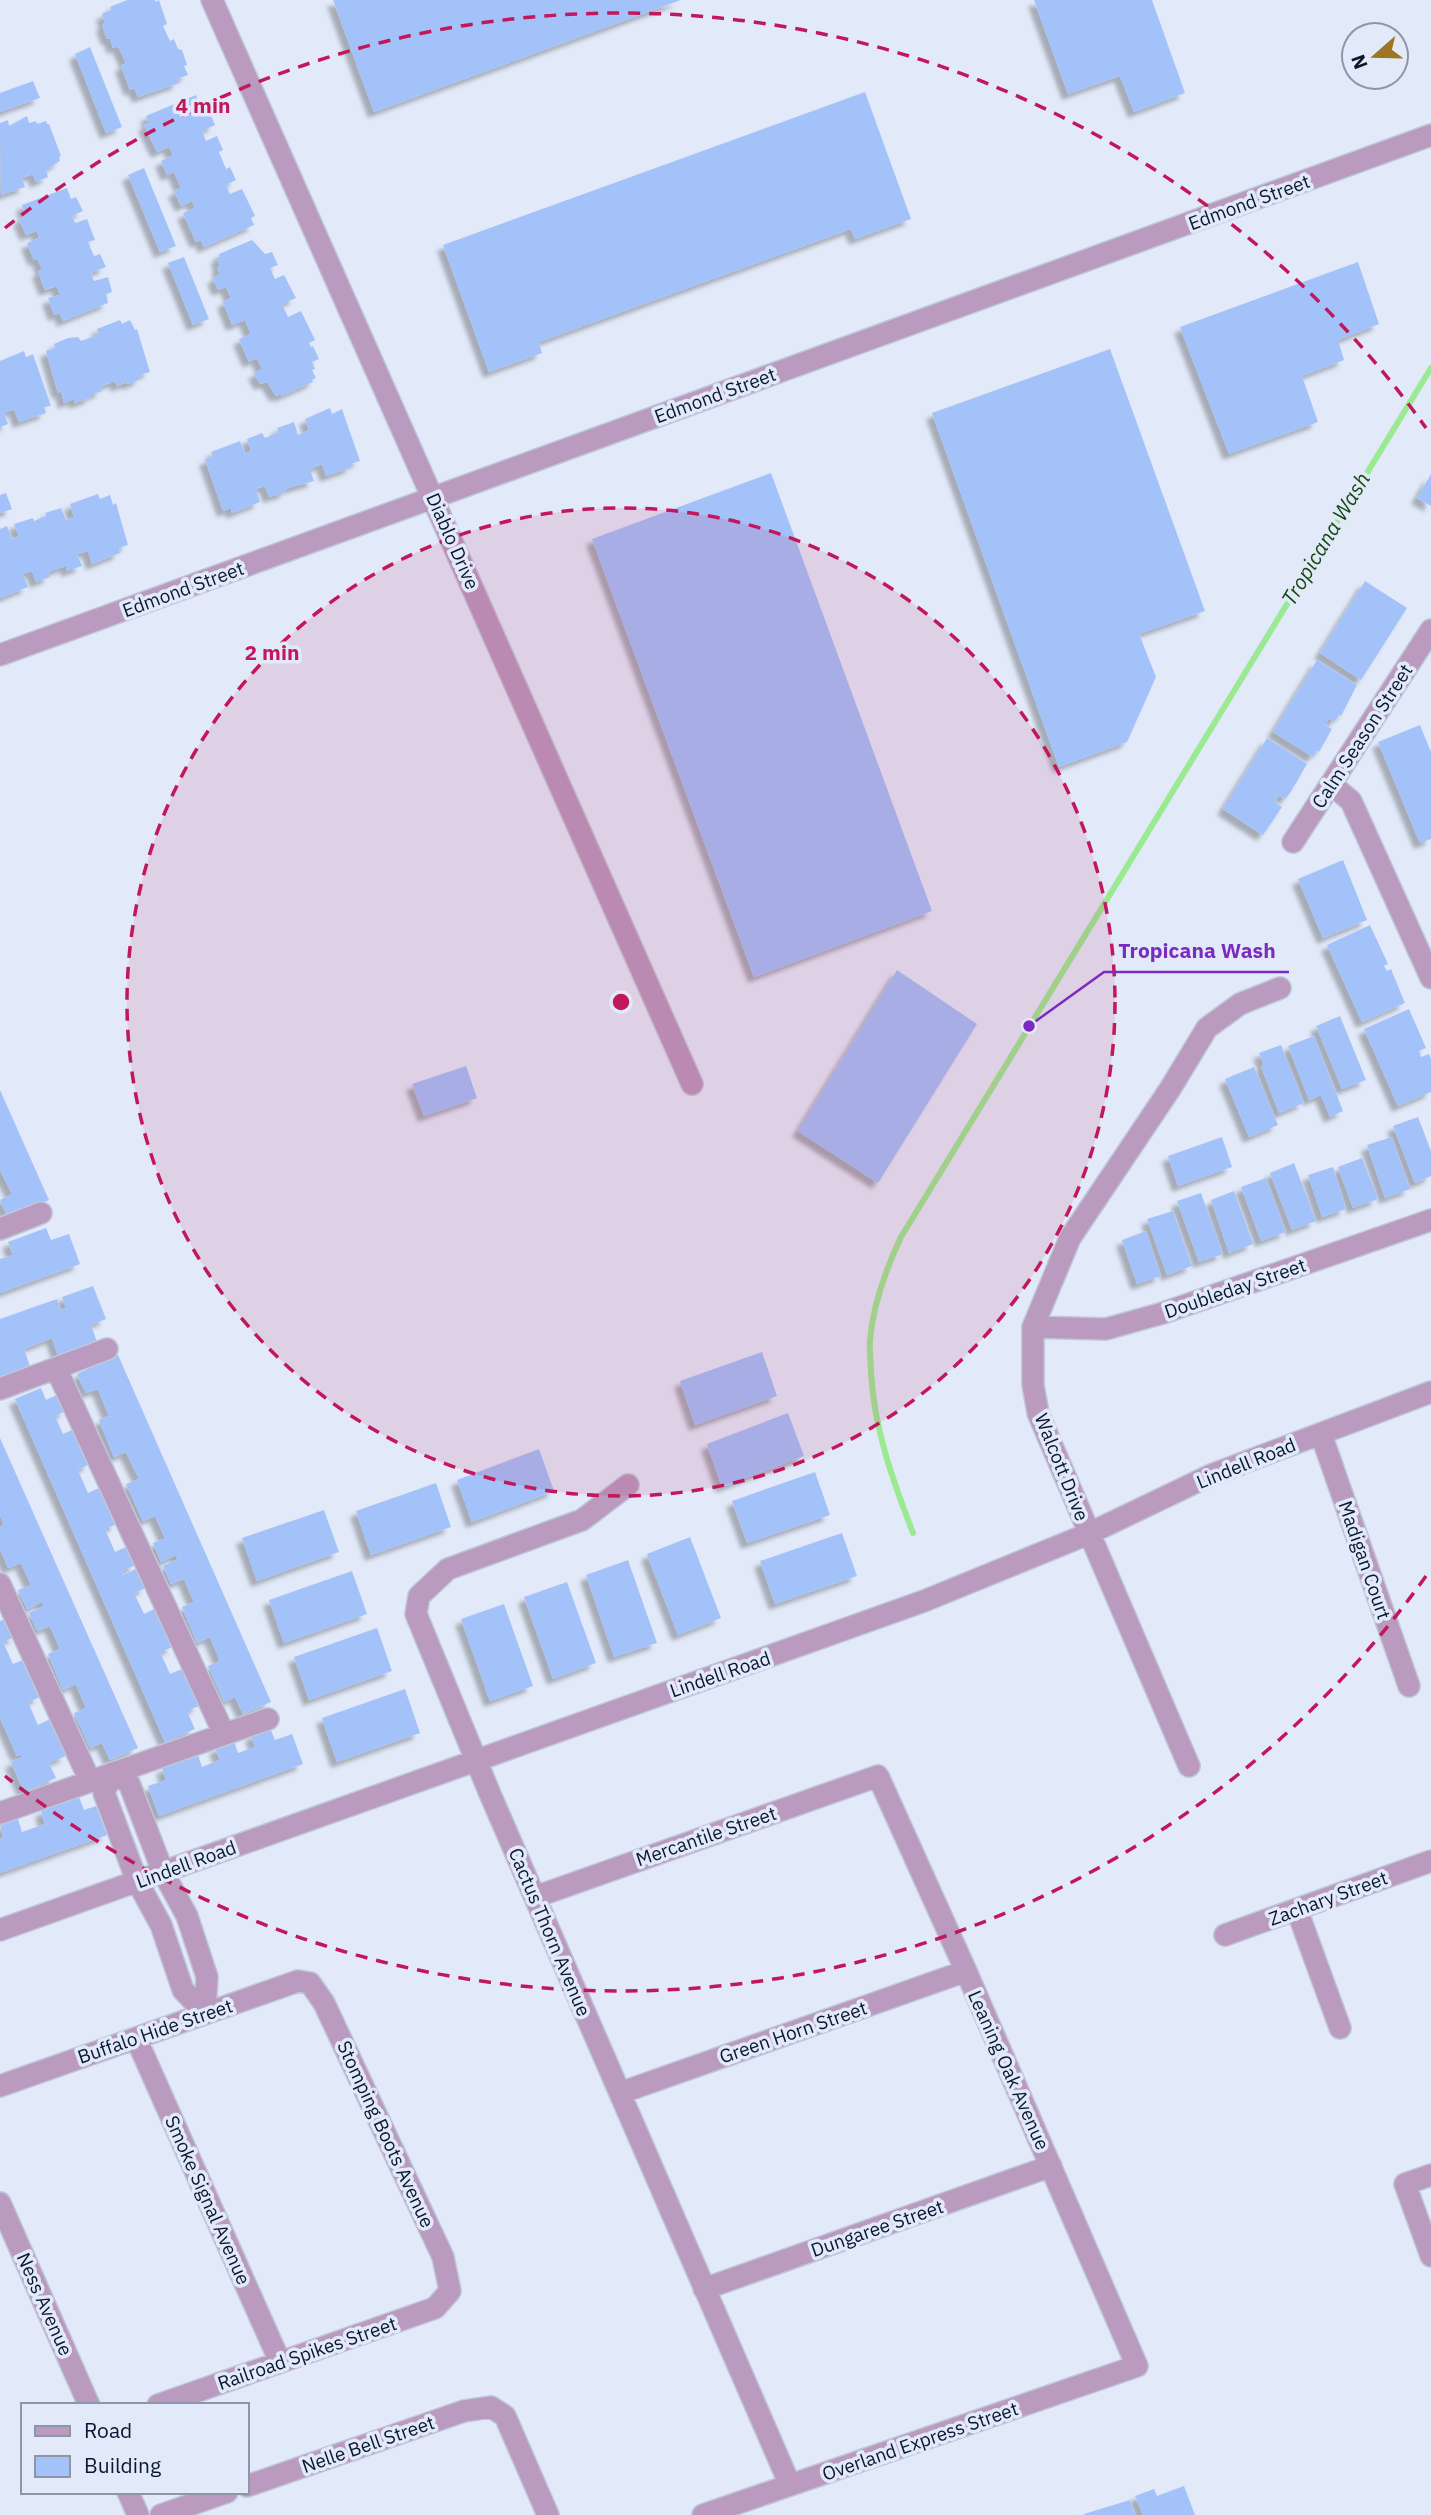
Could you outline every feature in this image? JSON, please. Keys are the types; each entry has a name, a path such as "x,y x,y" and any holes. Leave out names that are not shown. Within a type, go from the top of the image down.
{"street":[{"name":"Diablo Drive","path":"212,0 692,1084"},
{"name":"Edmond Street","path":"0,655 1431,135"},
{"name":"Calm Season Street","path":"1293,842 1429,638"},
{"path":"1332,785 1351,801 1431,978"},
{"name":"Walcott Drive","path":"1189,1766 1038,1413 1033,1385 1033,1327 1070,1238 1170,1089 1207,1028 1240,1004 1280,988"},
{"path":"0,1228 41,1213"},
{"name":"Doubleday Street","path":"1033,1327 1106,1329 1163,1313 1431,1220"},
{"path":"0,1389 107,1349"},
{"path":"56,1368 224,1734"},
{"name":"Lindell Road","path":"0,1930 914,1605 1088,1534 1211,1475 1431,1392"},
{"name":"Madigan Court","path":"1321,1434 1409,1686"},
{"name":"Cactus Thorn Avenue","path":"628,1485 582,1520 448,1569 419,1596 416,1614 475,1760 790,2486"},
{"path":"0,1584 90,1782"},
{"path":"0,1813 268,1719"},
{"path":"112,1773 129,1783 163,1872 187,1916 207,1977 205,2014"},
{"path":"112,1773 104,1793 137,1881 161,1924 183,1990 205,2014"},
{"name":"Mercantile Street","path":"535,1897 878,1776"},
{"name":"Leaning Oak Avenue","path":"878,1776 966,1971 1137,2366"},
{"name":"Zachary Street","path":"1226,1935 1431,1861"},
{"path":"1297,1910 1340,2028"},
{"name":"Green Horn Street","path":"620,2093 966,1971"},
{"name":"Buffalo Hide Street","path":"0,2086 298,1981 310,1983"},
{"name":"Stomping Boots Avenue","path":"310,1983 324,2003 443,2257 450,2291"},
{"name":"Smoke Signal Avenue","path":"136,2038 280,2362"},
{"name":"Dungaree Street","path":"704,2289 1051,2166"},
{"path":"1431,2175 1405,2184 1431,2256"},
{"name":"Ness Avenue","path":"0,2203 88,2403"},
{"name":"Railroad Spikes Street","path":"164,2403 435,2308 450,2291"},
{"name":"Overland Express Street","path":"703,2515 1137,2366"},
{"name":"Nelle Bell Street","path":"248,2486 464,2411 491,2407 505,2416 548,2515"},
{"path":"129,2494 138,2515"},
{"path":"161,2515 221,2494"}],"building":[{"path":"127,0 159,0 167,24 163,26 170,41 174,39 178,49 182,50 187,65 184,66 188,75 177,79 179,83 138,97 134,88 130,90 121,66 126,63 118,46 113,48 110,39 107,39 102,25 105,23 102,14 111,10 110,7"},
{"path":"333,0 681,0 374,112"},
{"path":"1034,0 1152,0 1185,93 1134,112 1120,76 1068,94"},
{"path":"90,47 122,127 106,133 75,54"},
{"path":"33,81 40,98 0,112 0,93"},
{"path":"865,92 911,219 855,239 851,229 539,342 542,353 489,372 443,245"},
{"path":"196,95 198,101 204,99 215,125 202,131 206,141 217,136 223,150 219,152 226,169 230,167 236,180 226,185 230,194 242,189 255,216 251,218 254,225 204,247 201,240 196,242 183,213 195,208 192,201 181,206 174,191 181,188 174,172 167,175 161,161 173,155 169,147 157,152 144,125 149,123 146,116"},
{"path":"27,116 29,123 46,121 49,124 61,156 60,161 46,170 48,177 36,182 33,174 22,178 25,187 1,195 0,123 8,120 9,126"},
{"path":"144,168 176,246 160,252 128,175"},
{"path":"67,188 71,199 76,197 83,211 72,216 75,223 87,219 95,240 88,242 94,256 100,254 106,267 91,273 94,281 108,277 112,292 106,294 108,303 63,321 60,313 54,315 48,298 60,295 57,286 45,290 38,272 42,269 37,258 34,260 27,243 39,238 37,231 26,235 19,219 25,216 22,205"},
{"path":"252,240 265,254 272,252 278,265 270,268 275,279 284,275 296,298 282,304 288,317 301,311 315,340 309,343 319,359 312,362 316,378 313,382 281,396 276,396 267,382 260,384 254,373 262,369 257,358 249,362 239,339 251,334 245,320 232,325 223,302 231,298 226,287 218,290 213,278 220,274 216,258 220,257 219,254"},
{"path":"184,257 209,319 193,325 168,263"},
{"path":"1358,262 1379,324 1338,340 1344,360 1302,376 1318,422 1229,454 1180,327"},
{"path":"120,320 122,324 130,320 135,330 137,329 150,372 139,375 141,379 128,384 127,382 117,386 115,381 100,387 102,391 90,398 64,403 61,391 58,393 46,351 68,338 78,337 81,341 98,335 97,329"},
{"path":"1110,349 1205,611 1139,634 1156,677 1127,742 1059,767 932,413"},
{"path":"24,351 26,357 33,354 51,406 44,407 46,413 19,422 14,409 4,413 8,424 0,427 0,361"},
{"path":"330,408 332,414 342,409 360,461 350,464 352,467 326,476 322,464 310,469 314,481 285,489 286,492 269,497 265,486 256,489 260,502 232,513 231,508 223,511 205,459 213,457 211,452 240,441 245,454 251,451 247,439 262,433 265,438 279,432 277,428 294,422 298,435 309,430 305,419"},
{"path":"771,473 932,911 754,977 592,539"},
{"path":"1431,474 1431,506 1417,498"},
{"path":"6,493 12,509 0,513 0,495"},
{"path":"98,494 100,499 110,495 113,505 116,503 128,545 119,548 120,553 92,564 88,551 77,554 82,566 67,571 66,566 48,572 50,577 36,582 32,571 23,574 28,587 0,598 0,529 7,526 12,539 19,536 14,524 33,518 34,521 46,516 45,513 61,508 66,520 74,517 70,504"},
{"path":"1365,581 1407,608 1361,680 1320,653"},
{"path":"1317,660 1357,685 1341,716 1334,722 1329,718 1325,725 1332,729 1319,752 1317,750 1313,757 1273,732"},
{"path":"1420,725 1431,752 1431,839 1420,843 1378,742"},
{"path":"1267,738 1307,764 1285,799 1279,795 1275,802 1282,807 1263,835 1223,809"},
{"path":"1343,860 1367,920 1323,938 1298,879"},
{"path":"1370,925 1388,964 1384,966 1387,971 1391,969 1405,1003 1362,1022 1327,945"},
{"path":"897,970 977,1024 878,1183 798,1131"},
{"path":"1409,1009 1426,1048 1419,1051 1421,1057 1429,1054 1431,1059 1431,1092 1398,1106 1364,1029"},
{"path":"1340,1016 1366,1080 1342,1089 1316,1026"},
{"path":"1314,1036 1343,1111 1330,1117 1321,1095 1309,1100 1288,1046"},
{"path":"1281,1045 1304,1103 1279,1113 1261,1066 1264,1065 1259,1053"},
{"path":"466,1066 477,1098 424,1116 412,1084"},
{"path":"1254,1067 1278,1125 1249,1137 1225,1079"},
{"path":"0,1090 49,1200 8,1218 0,1200 12,1194 0,1170"},
{"path":"1418,1117 1431,1151 1431,1176 1415,1183 1393,1126"},
{"path":"1222,1137 1232,1167 1178,1186 1168,1156"},
{"path":"1392,1137 1410,1189 1385,1198 1367,1145"},
{"path":"1362,1158 1378,1199 1353,1208 1338,1167"},
{"path":"1294,1163 1316,1221 1292,1230 1270,1173"},
{"path":"1333,1167 1346,1209 1322,1217 1308,1175"},
{"path":"1266,1178 1286,1232 1261,1241 1241,1187"},
{"path":"1234,1191 1253,1244 1229,1253 1211,1200"},
{"path":"1201,1193 1223,1254 1199,1262 1177,1201"},
{"path":"1173,1211 1192,1266 1167,1275 1147,1219"},
{"path":"46,1228 51,1240 69,1234 80,1264 0,1293 0,1259 13,1255 8,1242"},
{"path":"1146,1231 1161,1276 1137,1284 1122,1240"},
{"path":"93,1286 106,1319 91,1325 97,1342 58,1356 52,1338 24,1349 30,1366 0,1377 0,1319 57,1299 61,1310 66,1308 62,1297"},
{"path":"762,1352 777,1396 695,1425 680,1381"},
{"path":"118,1355 271,1702 243,1714 235,1697 224,1702 208,1666 220,1661 210,1637 197,1643 182,1607 194,1602 184,1579 171,1584 163,1566 178,1559 176,1555 161,1562 153,1543 165,1538 155,1516 143,1521 126,1484 139,1479 126,1452 114,1457 99,1420 109,1416 98,1389 86,1393 77,1374"},
{"path":"41,1388 46,1400 59,1394 66,1411 55,1416 63,1434 74,1429 90,1464 78,1470 88,1493 101,1487 117,1524 105,1529 115,1552 128,1546 136,1565 122,1571 123,1575 138,1568 146,1588 134,1593 144,1614 156,1608 173,1647 160,1652 170,1674 182,1669 199,1706 187,1711 195,1729 165,1742 15,1399"},
{"path":"788,1413 804,1456 722,1487 707,1444"},
{"path":"0,1438 138,1748 110,1760 102,1743 90,1748 74,1713 86,1708 76,1684 63,1690 48,1654 60,1649 50,1626 37,1631 29,1613 44,1606 42,1602 27,1609 18,1590 31,1585 21,1563 8,1568 0,1549 0,1527 4,1525 0,1515"},
{"path":"539,1449 554,1491 472,1522 457,1480"},
{"path":"815,1472 830,1515 747,1543 732,1501"},
{"path":"436,1483 451,1527 371,1555 356,1511"},
{"path":"324,1510 339,1552 257,1581 242,1538"},
{"path":"842,1533 857,1576 775,1604 760,1561"},
{"path":"690,1537 721,1618 678,1635 647,1554"},
{"path":"628,1560 657,1643 614,1657 586,1575"},
{"path":"352,1571 367,1614 284,1643 269,1600"},
{"path":"567,1582 596,1663 553,1679 524,1597"},
{"path":"504,1604 533,1686 490,1701 461,1619"},
{"path":"7,1618 15,1637 3,1642 13,1664 25,1659 40,1697 28,1702 38,1725 50,1719 66,1756 49,1763 56,1778 24,1792 11,1762 22,1757 21,1754 17,1756 0,1718 0,1621"},
{"path":"377,1628 392,1671 309,1700 294,1657"},
{"path":"405,1689 420,1733 337,1762 322,1718"},
{"path":"270,1728 275,1740 292,1734 303,1764 159,1816 148,1786 166,1780 162,1768 198,1755 202,1767 220,1760 215,1748 234,1741 238,1753 255,1747 251,1735"},
{"path":"79,1797 84,1810 96,1806 107,1835 0,1873 0,1839 3,1838 0,1825 18,1819 22,1832 45,1824 41,1811"},
{"path":"1184,2486 1195,2515 1143,2515 1135,2496 1154,2489 1157,2496"},
{"path":"1130,2500 1135,2515 1084,2515 1084,2514"}],"waterway":[{"name":"Tropicana Wash","path":"913,1533 880,1434 871,1372 870,1344 874,1313 895,1249 1431,368"}],"place":[{"name":"Tropicana Wash","path":"1029,1026"}]}
